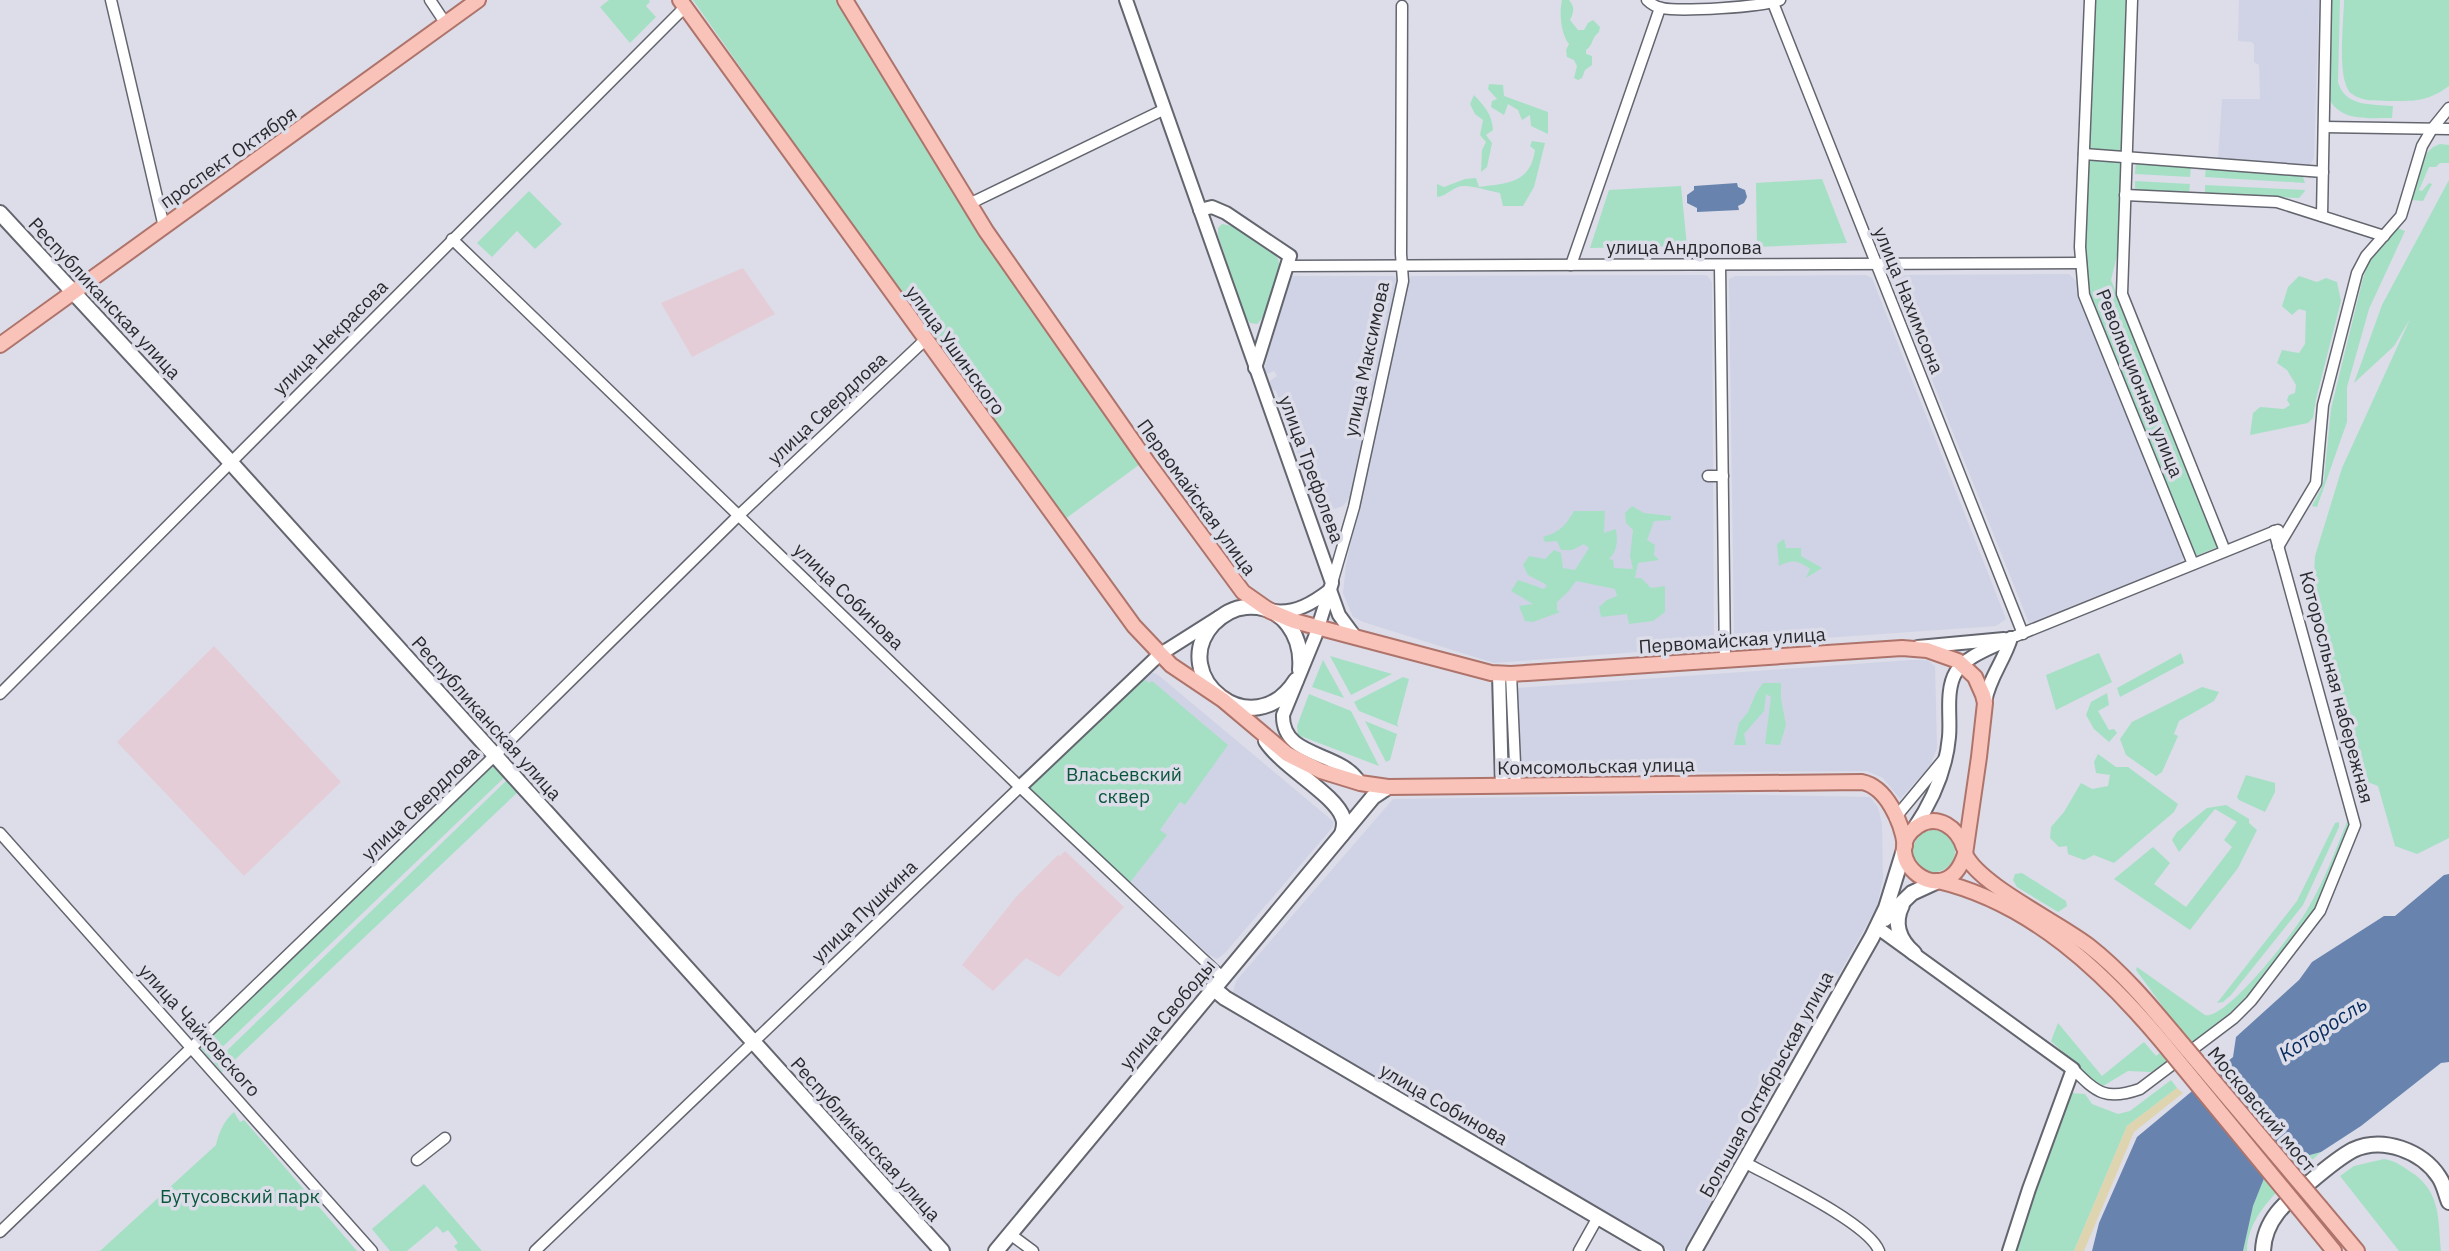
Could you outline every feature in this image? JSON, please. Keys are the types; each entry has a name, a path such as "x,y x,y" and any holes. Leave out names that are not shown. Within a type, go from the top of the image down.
{"main road":[{"name":"проспект Октября","path":"0,345 478,0"},
{"name":"Первомайская улица","path":"845,0 969,204 1063,345 1225,570 1243,592 1270,611 1318,628 1505,674 1902,648 1937,652 1963,664"},
{"name":"улица Ушинского","path":"683,3 1111,596 1159,655 1223,700"},
{"name":"Республиканская улица","path":"0,213 230,462 942,1251"},
{"path":"1250,607 1270,611 1286,621 1296,635 1301,652 1298,675 1283,696 1265,706 1244,708 1223,700 1207,683 1200,660 1201,648 1210,627 1229,612 1250,607"},
{"path":"1938,881 1955,872 1965,851 1979,757 1985,704 1979,684 1963,664"},
{"name":"Комсомольская улица","path":"1223,700 1262,735 1301,761 1321,771 1388,788 1862,782 1881,792 1895,818 1905,848"},
{"name":"Комсомольская улица","path":"1262,735 1281,759 1340,810 1345,822 1342,835"},
{"path":"1355,819 1360,800 1360,783"},
{"name":"улица Свободы","path":"998,1251 1373,797 1388,788"},
{"path":"1928,822 1941,822 1955,830 1972,865 1992,883 2052,920 2098,954 2138,992 2169,1039 2082,959 2054,937 1980,893 1923,879 1912,871 1906,862 1905,848 1912,831 1928,822"},
{"name":"Большая Октябрьская улица","path":"1694,1251 1880,923 1905,848"},
{"name":"Большая Октябрьская улица","path":"1880,923 1912,893 1938,881"},
{"path":"1912,893 1900,909 1897,925 1902,941 1914,953"},
{"path":"1880,923 1893,938"},
{"name":"улица Собинова","path":"1218,983 1225,998 1656,1251"},
{"name":"Московский мост","path":"2169,1039 2357,1251"},
{"name":"Московский мост","path":"2169,1039 2334,1251"},
{"path":"2263,1251 2270,1223 2279,1209 2327,1168 2354,1150 2376,1145 2397,1147 2419,1157 2440,1178 2449,1202"}],"street":[{"path":"111,0 164,227"},
{"path":"430,0 446,24"},
{"name":"улица Трефолева","path":"1126,0 1339,615 1356,638"},
{"path":"1647,0 1660,8 1761,6 1776,2"},
{"name":"Революционная улица","path":"2091,0 2081,263 2085,298 2193,564"},
{"name":"Революционная улица","path":"2132,0 2122,294 2225,551"},
{"path":"2322,216 2326,0"},
{"name":"улица Нахимсона","path":"1776,2 2013,610 2017,636"},
{"name":"улица Некрасова","path":"0,694 683,3"},
{"name":"улица Максимова","path":"1360,783 1343,764 1297,745 1285,732 1283,715 1318,628 1354,507 1403,281 1402,6"},
{"path":"1570,265 1660,8"},
{"path":"2278,547 2316,481 2323,405 2357,273 2366,256 2403,213 2420,153 2432,129 2449,108"},
{"path":"969,204 1165,109"},
{"path":"2324,127 2449,129"},
{"path":"2084,155 2323,172"},
{"path":"2125,195 2274,201 2384,236"},
{"path":"1200,210 1212,207 1226,213 1288,261 1255,368"},
{"name":"улица Собинова","path":"452,239 1020,787 1218,983"},
{"name":"улица Андропова","path":"1288,261 1304,266 2081,263"},
{"path":"1720,265 1725,659"},
{"path":"1239,322 1245,329 1254,332 1263,328 1270,320"},
{"name":"улица Свердлова","path":"0,1232 495,755 738,516 925,340"},
{"path":"1708,476 1723,476"},
{"name":"Первомайская улица","path":"1902,648 2017,636 2291,524"},
{"name":"Которосльная набережная","path":"2073,1069 2101,1093 2126,1094 2140,1089 2234,1018 2251,1002 2320,911 2355,825 2274,531"},
{"path":"1270,611 1300,608 1331,586"},
{"name":"улица Пушкина","path":"535,1251 1159,655 1229,612"},
{"path":"1912,831 1934,794 1947,756 1952,681 1963,664 2017,636"},
{"path":"1985,704 1990,681 2017,636"},
{"path":"1505,674 1509,786"},
{"path":"1895,818 1947,756"},
{"name":"улица Чайковского","path":"0,833 372,1251"},
{"path":"1893,938 2073,1069 2009,1251"},
{"path":"417,1160 445,1138"},
{"path":"1744,1162 1845,1218 1870,1237 1877,1244 1879,1251"},
{"path":"1580,1251 1598,1217"},
{"path":"1010,1234 1033,1251"}],"shaded area":[{"path":"2239,0 2319,0 2314,158 2310,165 2218,159 2222,99 2260,99 2259,65 2254,62 2254,45 2252,42 2238,41"},
{"path":"743,268 775,314 692,357 661,303"},
{"path":"2069,274 2076,281 2080,298 2184,557 2179,563 2029,623 1895,287 1897,279 1905,275"},
{"path":"1704,275 1712,282 1714,646 1494,663 1353,617 1343,593 1346,565 1411,276"},
{"path":"1866,275 1872,278 2006,619 1996,626 1739,644 1734,634 1729,279 1735,276"},
{"path":"1293,276 1393,276 1399,281 1353,493 1343,506 1331,510 1322,508 1312,502 1276,391 1270,389 1271,380 1277,376 1274,371 1267,374 1264,371 1288,280"},
{"path":"214,646 341,782 244,876 117,742"},
{"path":"1927,660 1935,666 1937,748 1930,766 1900,799 1883,778 1867,771 1519,773 1516,688"},
{"path":"1149,672 1157,674 1334,822 1332,828 1217,959 1209,955 1039,795 1038,779","holes":["1152,681 1185,805 1180,802 1160,830 1160,842 1136,875"]},
{"path":"1718,794 1870,797 1878,807 1882,824 1883,878 1877,906 1683,1251 1670,1251 1237,997 1233,992 1236,981 1393,799"},
{"path":"1065,851 1124,907 1059,977 1026,958 993,991 962,965 1016,897"}],"green space":[{"path":"609,0 649,0 646,6 656,17 630,43 600,7"},
{"path":"693,0 842,0 1143,462 1061,522"},
{"path":"1562,0 1569,0 1572,5 1570,20 1578,30 1584,30 1593,20 1600,27 1586,50 1586,54 1592,56 1592,65 1578,80 1574,78 1577,66 1574,60 1567,57 1569,44 1561,23"},
{"path":"2096,0 2127,0 2119,247 2111,280 2216,542 2217,547 2196,556 2087,295 2085,246"},
{"path":"2330,0 2340,0 2338,82 2341,90 2346,96 2360,103 2393,106 2392,118 2347,115 2333,105 2328,97"},
{"path":"2344,0 2449,0 2449,86 2427,98 2413,100 2369,100 2352,94 2347,87 2342,64"},
{"path":"1489,84 1503,85 1504,96 1548,112 1548,134 1531,126 1530,115 1522,120 1518,110 1508,104 1504,115 1491,107 1492,101 1497,99 1488,89"},
{"path":"1474,95 1487,111 1493,130 1486,135 1492,143 1487,167 1481,172 1482,150 1486,142 1480,135 1483,120 1475,114 1470,104"},
{"path":"1532,141 1545,143 1534,187 1523,206 1503,206 1500,193 1467,186 1458,187 1437,197 1437,184 1444,187 1476,178 1479,187 1516,180 1528,170 1532,161 1535,150 1530,146"},
{"path":"2440,144 2449,145 2449,163 2429,167 2419,190 2422,191 2429,183 2432,184 2423,201 2412,200 2423,159 2433,147"},
{"path":"2136,161 2191,166 2190,177 2135,174"},
{"path":"2206,167 2299,175 2305,183 2205,177"},
{"path":"1822,179 1847,243 1757,247 1756,183"},
{"path":"2449,180 2449,838 2417,854 2395,846 2378,786 2362,780 2313,592 2315,556 2342,468 2410,319 2394,346 2354,383 2382,305"},
{"path":"2135,181 2190,184 2189,193 2135,191"},
{"path":"2205,185 2305,191 2299,198 2205,194"},
{"path":"1681,186 1687,246 1590,248 1609,190"},
{"path":"529,191 562,224 535,249 517,231 492,257 477,243"},
{"path":"1222,224 1232,226 1274,254 1278,260 1279,270 1271,297 1257,324 1250,323 1245,317 1218,235 1218,228"},
{"path":"2395,227 2405,231 2369,309 2347,387 2347,422 2317,507 2312,506 2324,479 2331,409 2363,278 2371,254"},
{"path":"2299,276 2317,282 2326,278 2337,282 2341,301 2313,418 2308,423 2250,435 2253,413 2260,407 2284,409 2290,405 2287,400 2289,395 2295,393 2296,385 2287,370 2277,363 2282,350 2299,353 2305,344 2306,311 2299,309 2292,315 2282,306 2288,287"},
{"path":"1632,506 1644,513 1671,516 1671,520 1654,521 1647,540 1655,545 1654,555 1659,560 1638,563 1635,578 1641,578 1651,588 1665,586 1665,612 1653,621 1629,624 1627,614 1601,617 1599,607 1617,596 1615,589 1576,581 1557,602 1557,610 1560,612 1533,622 1525,621 1519,606 1533,604 1511,591 1518,580 1544,589 1547,585 1528,575 1523,565 1529,556 1545,559 1554,550 1561,553 1563,568 1575,570 1589,548 1584,544 1572,550 1561,550 1557,541 1545,542 1543,537 1562,528 1574,511 1605,511 1604,533 1616,529 1617,534 1615,549 1609,559 1613,560 1614,568 1633,569 1630,556 1633,530 1626,523 1625,513"},
{"path":"1784,539 1786,548 1801,548 1801,556 1822,568 1806,578 1810,569 1802,564 1788,562 1779,566 1777,544"},
{"path":"2099,653 2112,682 2056,710 2046,675"},
{"path":"2181,653 2184,663 2120,697 2117,688"},
{"path":"1330,656 1392,674 1351,695"},
{"path":"1323,660 1344,698 1312,687"},
{"name":"Власьевский сквер","path":"1139,675 1149,683 1152,681 1228,745 1185,805 1180,802 1160,830 1167,835 1128,885 1024,786"},
{"path":"1403,677 1409,679 1397,724 1399,727 1359,711 1354,702"},
{"path":"1763,683 1781,683 1786,725 1780,745 1765,744 1771,697 1766,694 1764,711 1744,734 1746,745 1734,745 1739,723"},
{"path":"2202,687 2219,692 2214,701 2179,721 2174,734 2178,736 2162,772 2156,776 2126,755 2120,739 2132,722"},
{"path":"2107,693 2109,705 2098,711 2109,730 2114,729 2117,733 2109,742 2094,729 2086,715 2091,702"},
{"path":"1309,694 1351,711 1379,766 1298,735 1297,726"},
{"path":"1365,721 1397,734 1390,760 1386,762"},
{"path":"2098,754 2116,767 2128,767 2178,804 2174,812 2114,863 2094,855 2084,860 2068,854 2067,846 2059,847 2050,838 2051,827 2064,812 2081,783 2092,789 2108,786 2110,775 2096,773 2094,762"},
{"path":"495,761 507,775 210,1059 199,1046"},
{"path":"2246,775 2275,783 2275,792 2265,812 2237,797"},
{"path":"509,778 520,790 222,1072 214,1063"},
{"path":"2226,805 2249,819 2249,823 2257,830 2238,868 2190,930 2114,879 2153,847 2170,863 2154,884 2186,907 2232,847 2224,840 2237,822 2215,809 2179,852 2172,840 2177,832 2207,808"},
{"path":"2339,822 2303,905 2231,995 2223,1002 2217,1003 2297,901 2335,823"},
{"path":"2347,822 2350,822 2351,826 2310,916 2251,992 2230,1013 2160,1067 2151,1072 2128,1071 2103,1086 2095,1082 2051,1041 2058,1023 2102,1076 2144,1042 2156,1056 2183,1034 2136,970 2137,967 2205,1015 2215,1013 2229,1004 2260,972 2300,921 2319,889"},
{"path":"1934,830 1949,836 1955,851 1949,866 1934,872 1919,866 1913,851 1919,836"},
{"path":"2022,873 2066,901 2067,906 2058,912 2017,887 2013,880 2015,874"},
{"path":"2171,1080 2177,1088 2127,1126 2074,1251 2013,1251 2071,1093 2085,1094 2092,1104 2118,1114 2130,1111"},
{"name":"Бутусовский парк","path":"234,1112 240,1122 244,1120 357,1251 100,1251 216,1145 222,1127"},
{"path":"2321,1152 2263,1208 2249,1236 2247,1251 2243,1251 2253,1206 2269,1166"},
{"path":"2384,1159 2414,1174 2429,1190 2437,1208 2441,1251 2399,1251 2340,1176 2354,1166"},
{"path":"424,1184 482,1251 458,1251 454,1246 458,1243 448,1230 443,1233 437,1226 407,1251 390,1251 372,1229"}],"sand":[{"path":"2177,1088 2183,1093 2134,1132 2084,1251 2074,1251 2127,1126"}],"water":[{"path":"1737,183 1738,187 1745,190 1747,197 1744,203 1738,206 1739,210 1697,212 1697,208 1687,203 1687,195 1694,190 1694,186"},
{"name":"Которосль","path":"2449,874 2449,1062 2441,1063 2361,1126 2321,1152 2269,1166 2253,1206 2243,1251 2092,1251 2099,1223 2137,1137 2233,1057 2236,1037 2299,980 2312,962 2384,916 2395,916 2444,875"}]}
